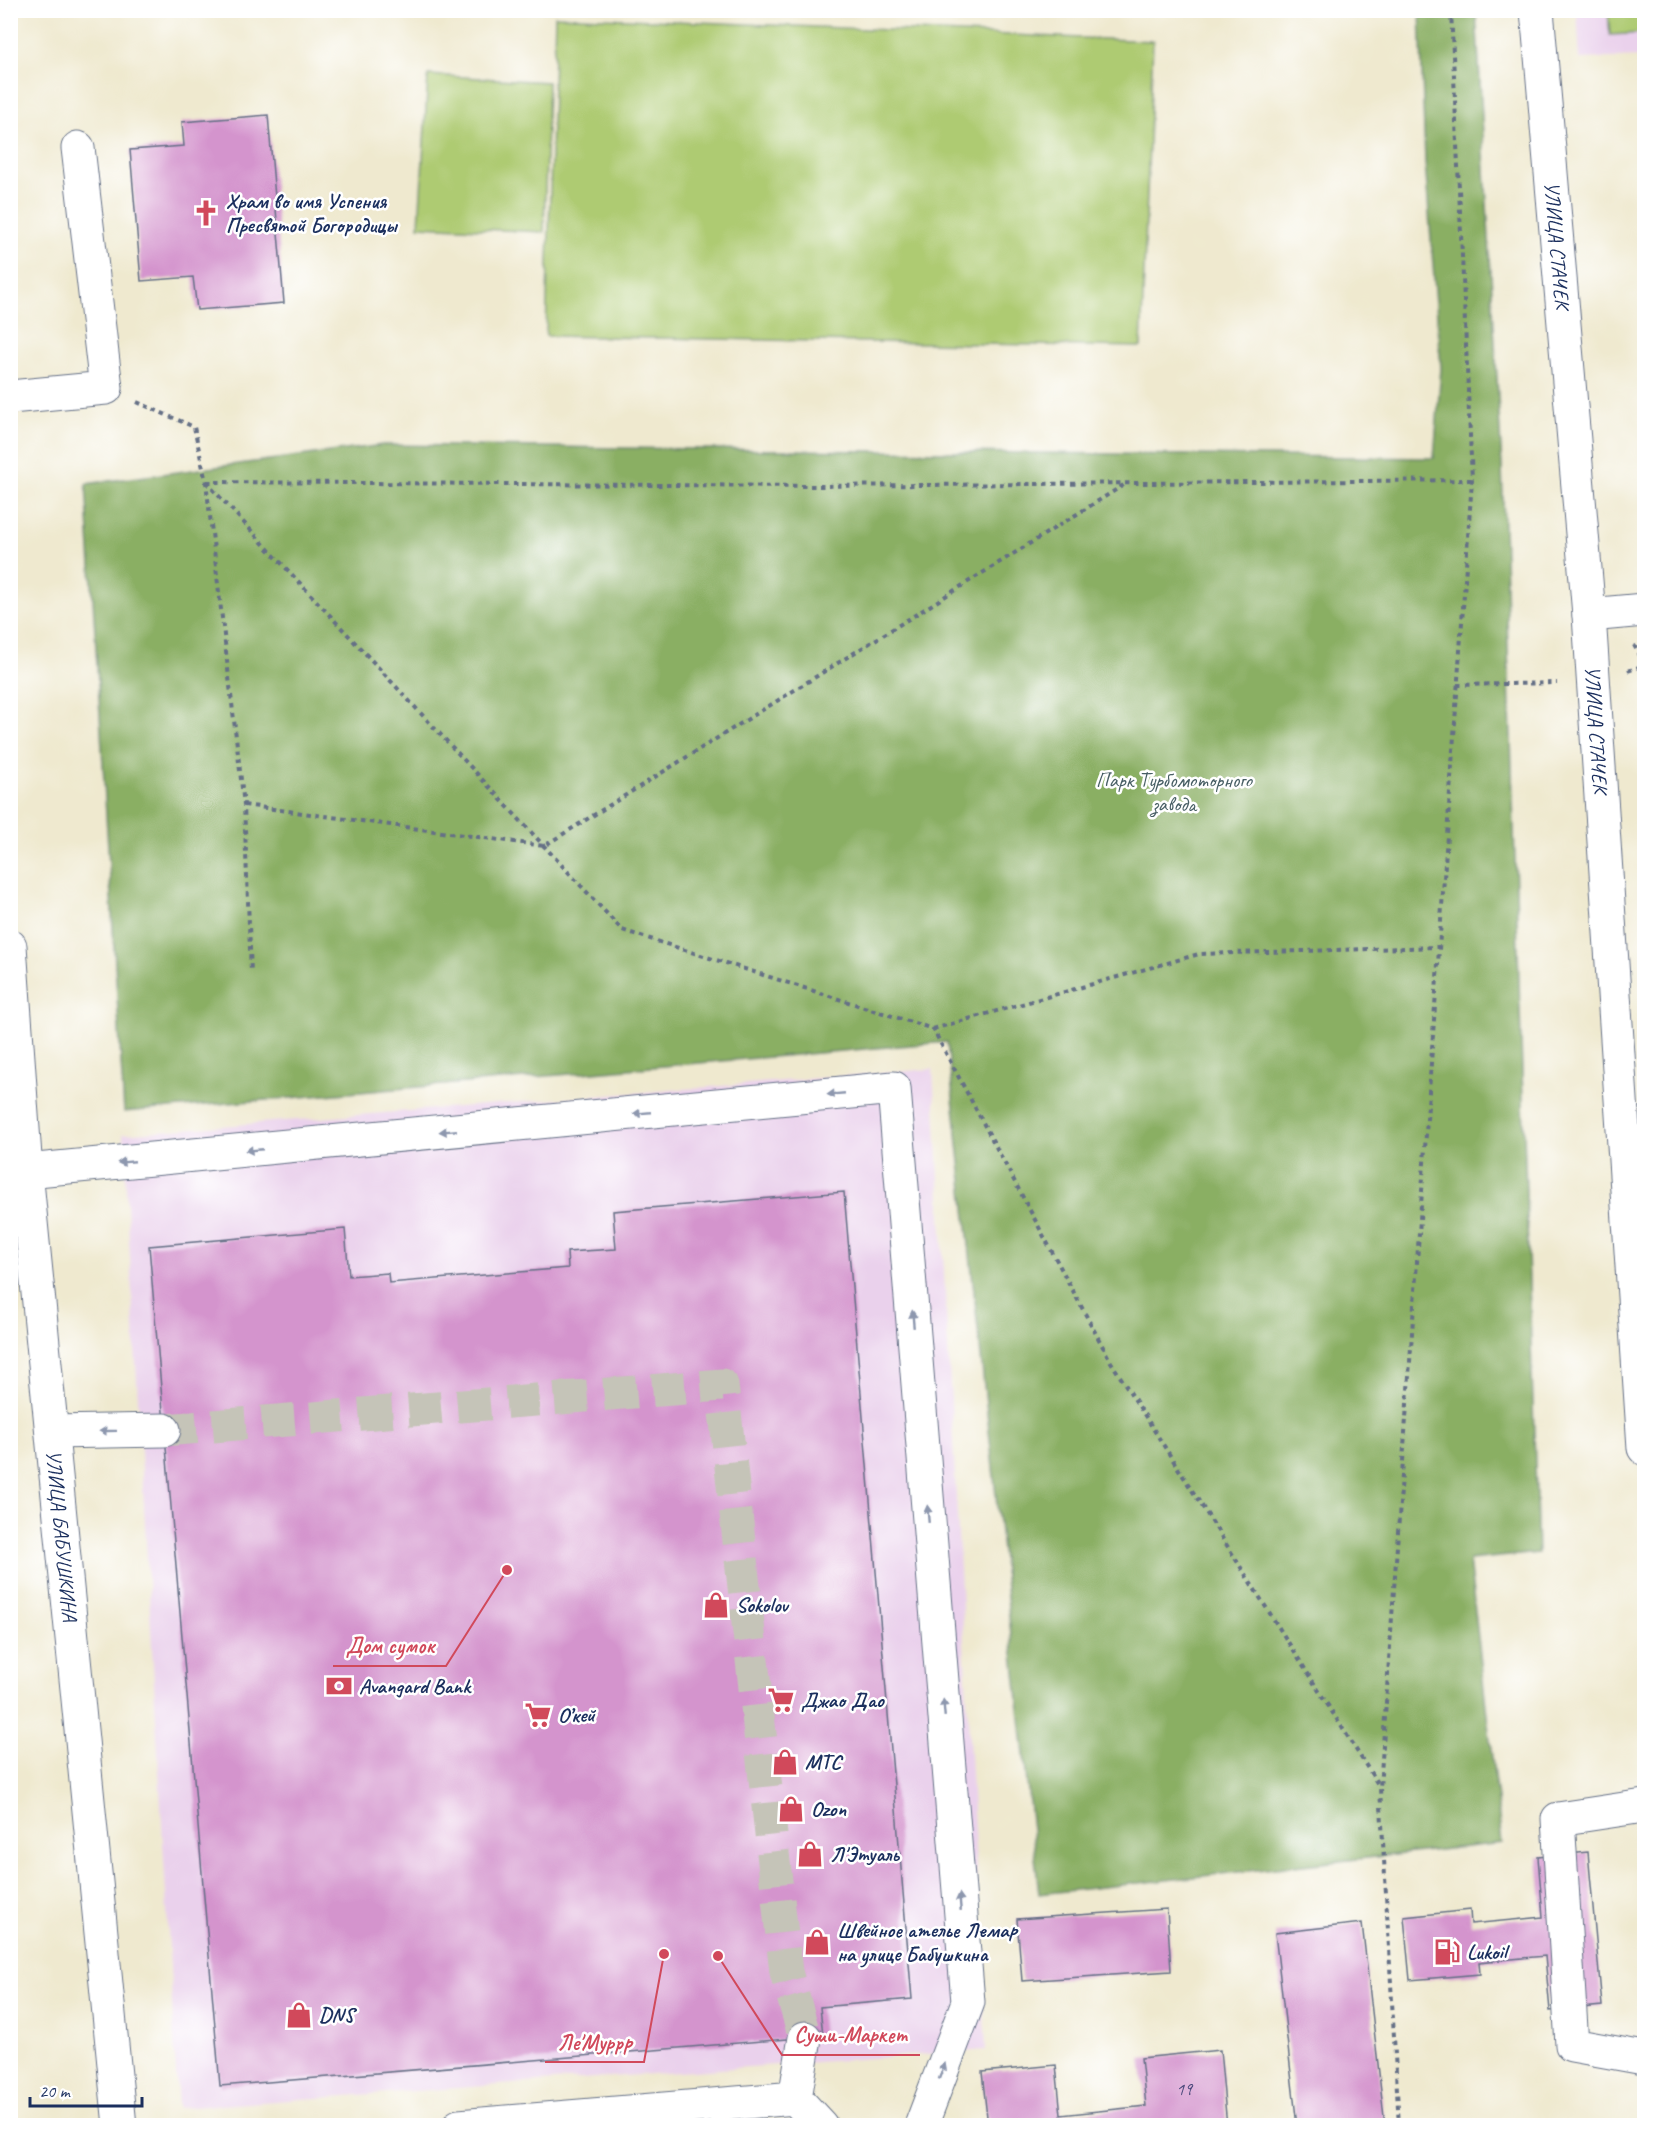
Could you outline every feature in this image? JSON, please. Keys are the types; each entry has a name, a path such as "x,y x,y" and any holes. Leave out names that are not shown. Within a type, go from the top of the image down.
{"street":[{"name":"УЛИЦА СТАЧЕК","path":"1537,10 1589,615 1644,1448"},
{"path":"10,397 106,388 78,148"},
{"path":"1589,615 1644,610"},
{"name":"УЛИЦА БАБУШКИНА","path":"10,946 26,1171 120,2126"},
{"path":"26,1171 894,1088 968,2002 921,2126"},
{"path":"52,1432 165,1430"},
{"path":"1644,1806 1558,1819 1572,2045 1644,2058"},
{"path":"795,2098 805,2038"},
{"path":"459,2126 795,2098"},
{"path":"795,2098 821,2126"}],"path":[{"path":"1398,2126 1380,1788 1472,480 1450,10"},
{"path":"106,388 194,427 206,482 244,805 252,973"},
{"path":"206,482 804,486 1472,480"},
{"path":"244,805 544,846 1128,483"},
{"path":"1457,685 1594,683 1644,665"},
{"path":"933,1029 1199,954 1439,947"}],"shaded area":[{"path":"1577,11 1644,11 1644,57 1580,59"},
{"name":"О’кей","path":"933,1069 986,2050 178,2108 123,1134"}],"green space":[{"name":"Парк Турбомоторного завода","path":"1420,11 1476,11 1502,466 1538,1553 1469,1560 1502,1843 1039,1894 947,1042 124,1112 86,484 383,445 1434,458 1441,368 1425,162"},
{"path":"1608,11 1644,11 1644,33 1610,35"},
{"path":"555,16 1153,41 1141,347 546,336"},
{"path":"428,75 548,82 544,232 419,226"}],"building":[{"name":"Храм во имя Успения Пресвятой Богородицы","path":"268,115 284,303 197,310 193,277 141,281 130,150 184,146 182,122"},
{"name":"О’кей","path":"844,1192 912,1999 820,2007 823,2036 220,2086 149,1246 345,1229 349,1276 388,1273 389,1283 568,1268 567,1252 616,1249 613,1211"},
{"path":"1588,1852 1602,2006 1550,2011 1545,1956 1479,1962 1480,1974 1410,1980 1404,1917 1470,1910 1471,1924 1543,1917 1538,1857"},
{"path":"1167,1909 1171,1971 1022,1981 1017,1919"},
{"path":"1362,1923 1385,2126 1297,2126 1275,1933"},
{"path":"1220,2050 1227,2126 988,2126 982,2072 1056,2065 1061,2115 1146,2106 1141,2058"}],"tunnel":[{"path":"164,1430 722,1385 786,1972 805,2038"}],"place":[{"name":"Храм во имя Успения Пресвятой Богородицы","path":"206,213"},
{"name":"Дом сумок","path":"507,1570"},
{"name":"Sokolov","path":"716,1605"},
{"name":"Avangard Bank","path":"339,1686"},
{"name":"Джао Дао","path":"781,1700"},
{"name":"О’кей","path":"538,1715"},
{"name":"МТС","path":"785,1762"},
{"name":"Ozon","path":"791,1809"},
{"name":"Л'Этуаль","path":"810,1854"},
{"name":"Швейное ателье Лемар на улице Бабушкина","path":"817,1942"},
{"name":"Lukoil","path":"1447,1952"},
{"name":"Ле'Муррр","path":"664,1954"},
{"name":"Суши-Маркет","path":"718,1956"},
{"name":"DNS","path":"299,2015"}]}
